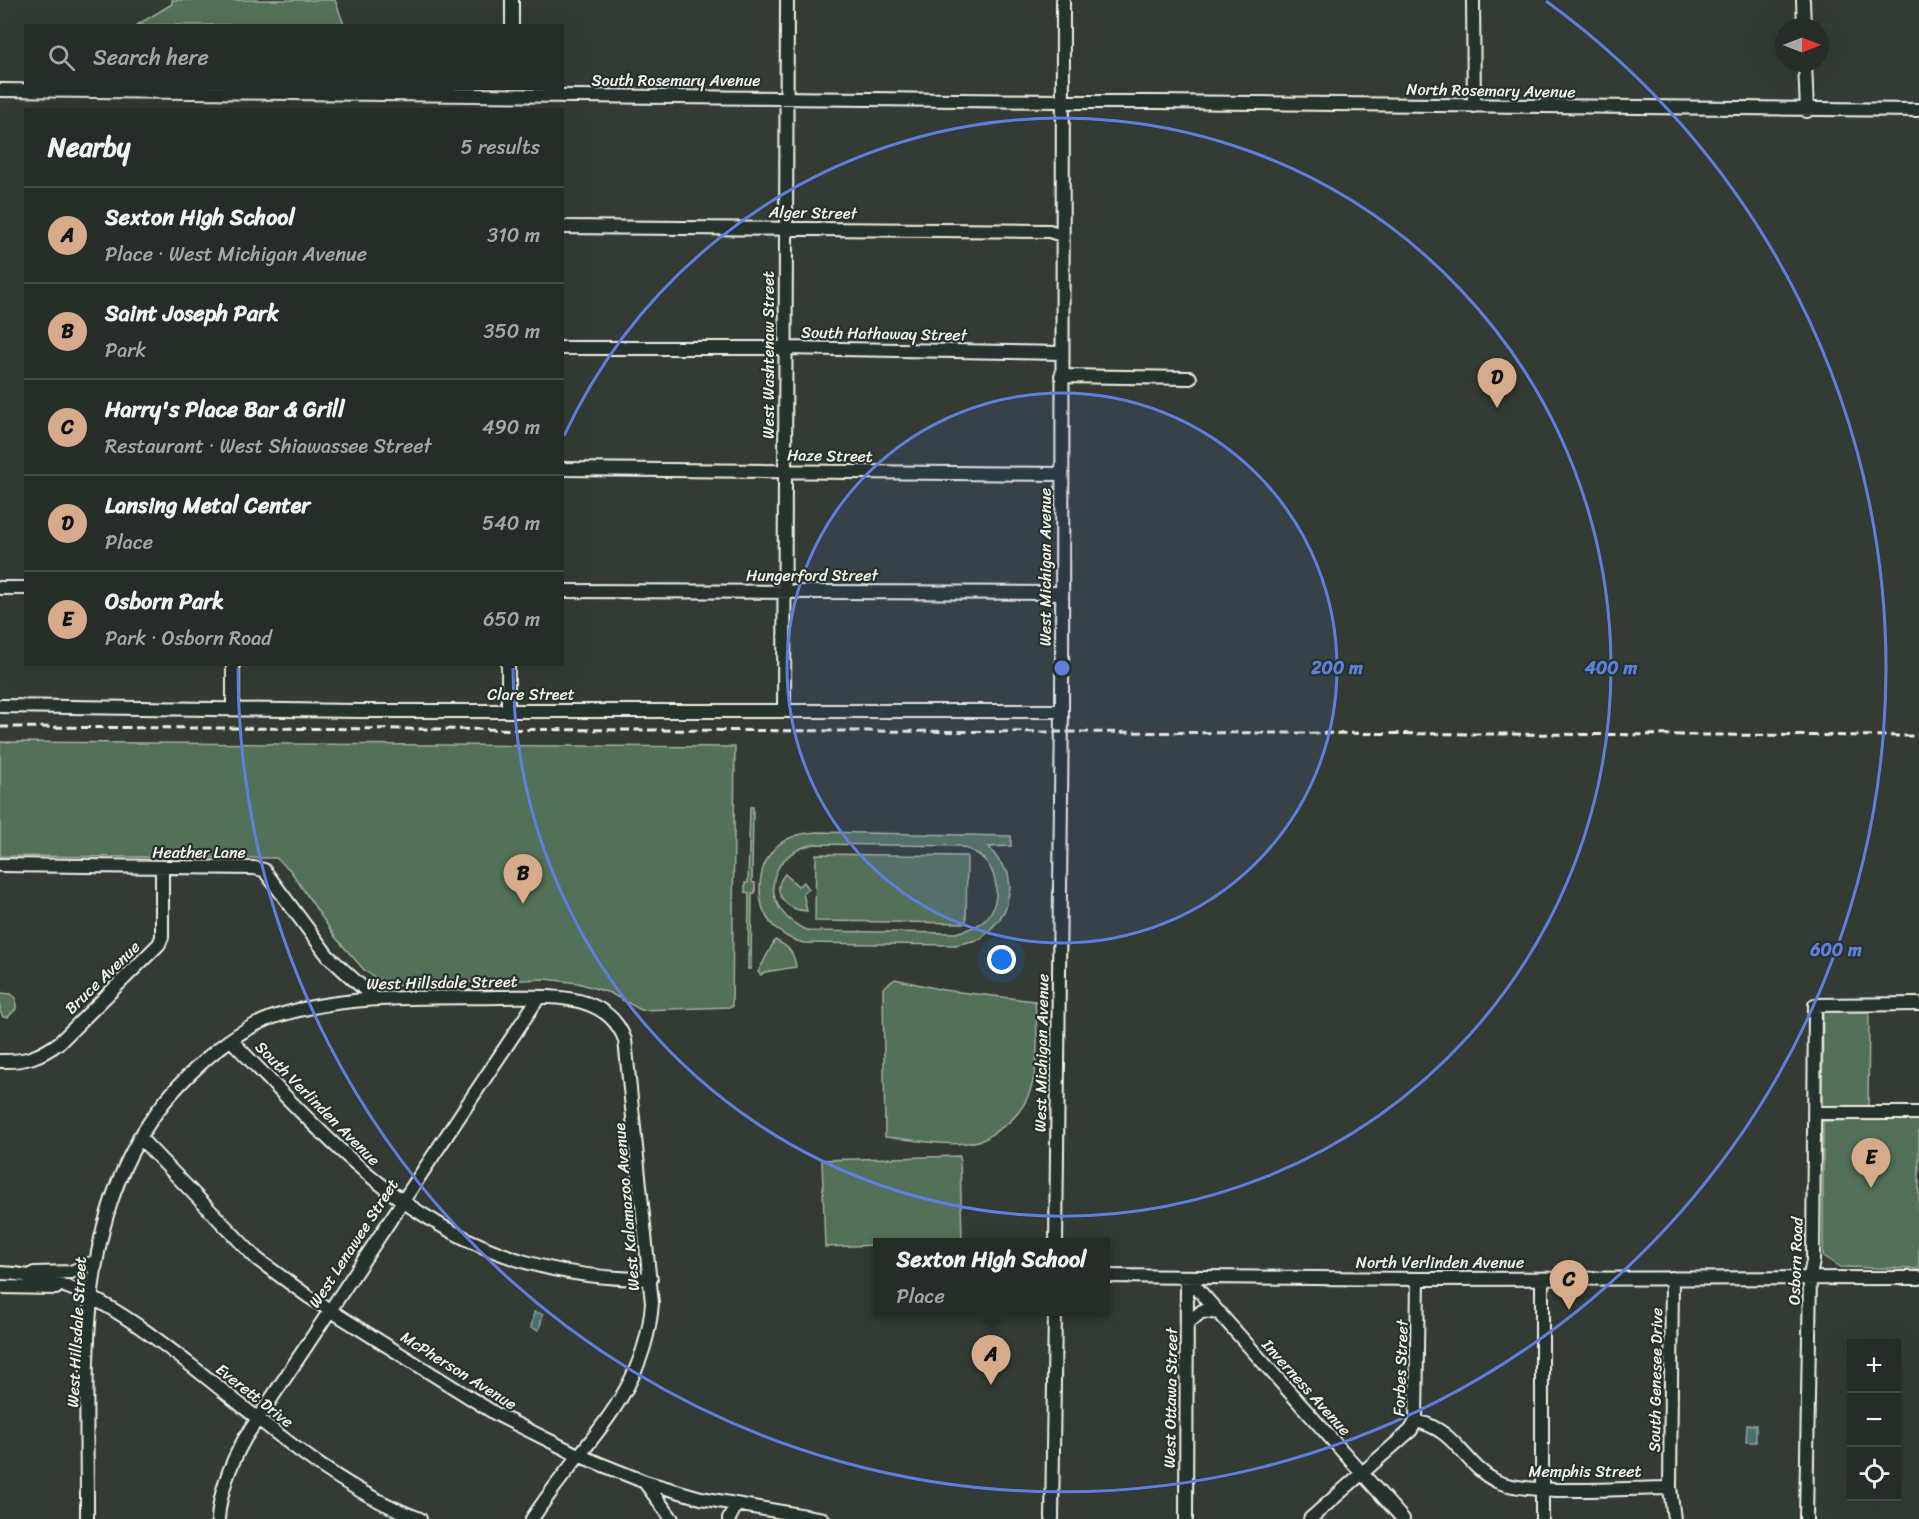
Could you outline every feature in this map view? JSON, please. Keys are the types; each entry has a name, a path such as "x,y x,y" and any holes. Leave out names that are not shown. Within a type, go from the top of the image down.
{"street":[{"path":"512,0 512,24"},
{"name":"West Washtenaw Street","path":"784,710 784,348 788,0"},
{"name":"West Michigan Avenue","path":"1056,1238 1062,711 1062,0"},
{"path":"1473,0 1474,106"},
{"path":"1803,0 1804,18"},
{"path":"1805,72 1807,111"},
{"name":"South Rosemary Avenue","path":"0,90 512,92 786,98 1063,100"},
{"path":"512,92 512,108"},
{"name":"North Rosemary Avenue","path":"1063,100 1807,111 1919,110"},
{"name":"Alger Street","path":"564,228 1049,231 1062,235"},
{"name":"South Hathaway Street","path":"564,348 1062,352"},
{"path":"1061,376 1190,378"},
{"name":"Haze Street","path":"564,469 1061,474"},
{"path":"0,588 24,588"},
{"name":"Hungerford Street","path":"564,591 1062,593"},
{"path":"233,666 233,708"},
{"path":"508,666 508,710"},
{"name":"Clare Street","path":"0,706 1062,711"},
{"name":"Heather Lane","path":"0,865 254,868 264,870 328,956 375,999"},
{"name":"Bruce Avenue","path":"0,1061 30,1060 42,1055 60,1041 159,944 162,937 162,868"},
{"name":"West Hillsdale Street","path":"87,1519 91,1298 94,1262 100,1232 114,1189 139,1137 181,1083 207,1057 231,1040 278,1016 326,1004 375,999 539,997"},
{"name":"West Lenawee Street","path":"218,1519 219,1504 230,1468 259,1418 400,1201 539,997"},
{"name":"West Kalamazoo Avenue","path":"535,1515 616,1406 639,1367 651,1321 651,1279 628,1051 621,1028 615,1019 597,1006 539,997"},
{"name":"Osborn Road","path":"1806,1519 1810,1276 1813,1261 1815,1005 1919,1004"},
{"name":"South Verlinden Avenue","path":"231,1040 357,1167 400,1201 459,1236 529,1264 556,1271 613,1279 651,1279"},
{"path":"1815,1113 1919,1113"},
{"name":"McPherson Avenue","path":"139,1137 257,1259 329,1309 496,1414 578,1455 645,1482 736,1505 823,1519"},
{"path":"15,1273 70,1272 94,1262"},
{"name":"Everett Drive","path":"0,1273 15,1273 73,1291 133,1320 323,1468 384,1504 420,1519"},
{"name":"North Verlinden Avenue","path":"1110,1276 1418,1279 1810,1276 1919,1278"},
{"name":"Inverness Avenue","path":"1187,1277 1402,1519"},
{"name":"West Ottawa Street","path":"1186,1519 1187,1277"},
{"name":"South Genesee Drive","path":"1672,1278 1670,1488 1674,1519"},
{"name":"Forbes Street","path":"1310,1519 1412,1430 1416,1421 1418,1279"},
{"path":"1542,1279 1542,1519"},
{"name":"Everett Drive","path":"0,1287 73,1291"},
{"path":"1187,1324 1202,1311 1211,1310 1220,1313"},
{"path":"1052,1519 1055,1316"},
{"name":"Memphis Street","path":"1416,1421 1436,1426 1448,1434 1485,1474 1509,1486 1670,1488"},
{"path":"645,1482 656,1494 672,1519"},
{"path":"729,1519 736,1505"},
{"path":"522,1519 535,1515"}],"green space":[{"path":"172,0 335,0 344,24 139,24 172,4"},
{"path":"0,742 735,747 732,1007 641,1010 610,993 578,983 545,979 389,986 365,971 336,938 290,870 276,858 0,856"},
{"path":"750,807 753,807 752,882 755,883 755,893 752,893 751,969 748,969 749,893 745,892 745,883 748,883"},
{"path":"811,833 1011,836 1011,846 989,847 1008,873 1010,887 1006,908 999,920 981,939 956,945 803,943 784,935 770,922 761,902 760,891 763,868 774,849 783,841 794,836","holes":["814,844 959,846 974,852 989,866 996,884 996,894 991,912 983,922 956,933 809,931 793,922 782,911 775,898 773,885 776,872 784,860 797,850"]},
{"path":"816,854 967,856 966,923 815,921"},
{"path":"785,874 798,886 804,882 809,889 803,893 807,911 793,908 782,899 779,887"},
{"path":"775,940 790,950 796,967 765,972 761,975 758,972"},
{"path":"895,979 943,990 1035,1001 1037,1055 1031,1089 1024,1105 1013,1119 986,1138 971,1143 946,1144 885,1137 883,988"},
{"path":"0,993 11,994 16,998 16,1009 8,1017 3,1017 0,1011"},
{"path":"1823,1010 1869,1011 1868,1109 1822,1108"},
{"path":"1919,1119 1919,1269 1840,1267 1823,1256 1823,1121"},
{"path":"960,1156 962,1238 873,1238 873,1245 825,1247 822,1160"}],"water":[{"path":"534,1312 543,1314 539,1330 531,1328"},
{"path":"1747,1425 1756,1425 1756,1442 1746,1442"}],"railway":[{"path":"0,727 1919,736"}],"place":[{"name":"Lansing Metal Center","path":"1497,408"},
{"name":"Saint Joseph Park","path":"523,904"},
{"name":"Osborn Park","path":"1871,1188"},
{"name":"Harry's Place Bar & Grill","path":"1569,1310"},
{"name":"Sexton High School","path":"991,1385"}]}
